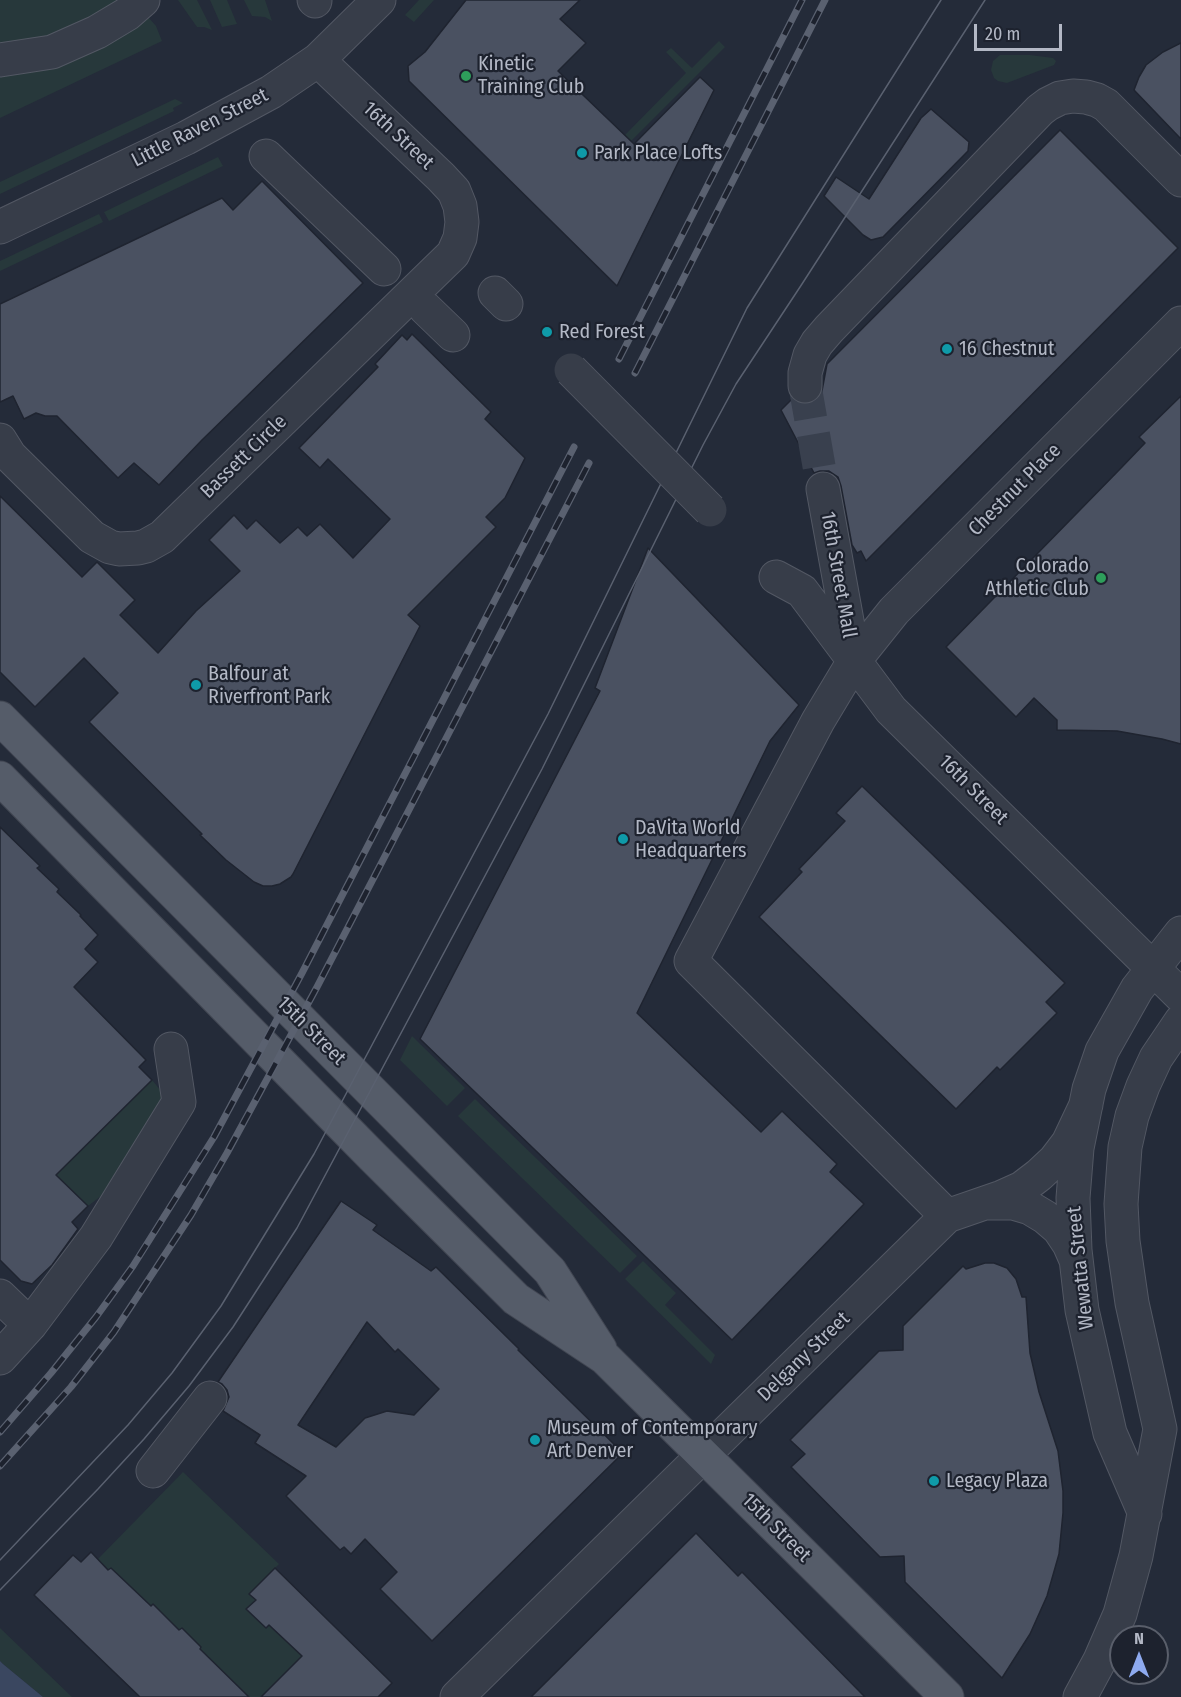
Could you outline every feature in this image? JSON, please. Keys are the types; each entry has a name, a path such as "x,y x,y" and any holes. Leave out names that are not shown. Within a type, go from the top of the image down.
{"main road":[{"name":"15th Street","path":"0,718 550,1271 605,1358"},
{"name":"15th Street","path":"0,778 516,1299 605,1358 947,1697"}],"street":[{"path":"0,60 52,52 97,32 127,14 143,0"},
{"name":"Little Raven Street","path":"0,227 186,138 271,92 318,60 379,0"},
{"name":"16th Street","path":"318,60 454,191 460,206 462,222"},
{"path":"808,371 817,343 843,314 1048,104 1060,98 1073,96 1097,100 1106,105 1181,180"},
{"path":"266,156 384,269"},
{"name":"Bassett Circle","path":"0,440 10,456 92,537 110,547 119,549 138,548 154,542 453,254 460,238 462,222"},
{"path":"424,308 453,335"},
{"name":"Chestnut Place","path":"947,1216 691,962 818,721 854,661 894,611 1181,323"},
{"path":"571,370 710,510"},
{"name":"16th Street Mall","path":"823,489 854,661"},
{"name":"16th Street","path":"776,577 802,591 891,710 1181,996"},
{"name":"Wewatta Street","path":"1145,1514 1110,1433 1082,1310 1076,1261 1073,1198 1077,1148 1089,1089 1102,1051 1137,989 1181,933"},
{"path":"1080,1697 1100,1660 1120,1614 1136,1556 1160,1429 1132,1303 1123,1241 1121,1195 1125,1147 1132,1116 1156,1058 1181,1021"},
{"path":"0,1358 30,1325 96,1237 179,1102 171,1049"},
{"name":"Delgany Street","path":"457,1697 947,1216 1022,1188 1055,1160 1068,1143 1086,1105"},
{"name":"Delgany Street","path":"977,1204 1013,1203 1030,1208 1059,1229 1076,1261"},
{"path":"0,1296 30,1325"},
{"path":"153,1472 210,1398"}],"shaded area":[{"path":"0,0 151,0 141,9 156,26 162,41 0,118"},
{"path":"178,0 197,0 212,30 197,27"},
{"path":"210,0 227,0 237,24 222,27"},
{"path":"244,0 265,0 272,21 265,17 252,16"},
{"path":"419,0 434,0 414,22 405,15"},
{"path":"719,41 725,47 631,141 625,135 686,73 666,52 671,48 692,68"},
{"path":"1000,55 1030,55 1053,58 1056,61 1054,65 1007,83 994,78 991,70 993,61"},
{"path":"175,99 183,103 173,108 174,111 0,194 0,182"},
{"path":"218,157 223,166 109,221 104,212"},
{"path":"99,214 103,222 0,271 0,261"},
{"path":"412,1036 465,1088 447,1106 400,1060"},
{"path":"152,1080 166,1097 124,1165 101,1196 88,1206 56,1175"},
{"path":"475,1099 637,1256 620,1273 458,1116"},
{"path":"643,1261 676,1293 665,1305 715,1355 711,1364 625,1279"},
{"path":"183,1472 279,1564 250,1593 256,1600 247,1609 266,1628 269,1625 302,1656 271,1687 276,1697 245,1697 198,1650 201,1647 182,1628 174,1635 170,1621 98,1559"},
{"path":"0,1628 72,1697 43,1697 3,1664 0,1661"}],"water":[{"path":"0,1661 3,1664 43,1697 0,1697"}],"building":[{"name":"Park Place Lofts","path":"466,0 580,0 560,19 586,43 558,71 634,144 700,77 714,90 617,286 409,81 408,66 425,52"},
{"path":"1181,43 1181,139 1134,90 1146,65 1163,52"},
{"path":"931,109 969,142 968,151 883,237 871,240 863,235 824,196 836,177 869,199 921,118"},
{"name":"16 Chestnut","path":"1060,130 1178,248 866,561 861,551 857,553 852,545 838,477 829,471 814,473 781,410 792,399 806,405 815,402 821,396 827,364"},
{"path":"262,181 363,283 159,485 134,463 118,478 57,416 36,413 24,419 13,396 0,402 0,304 222,198 233,210"},
{"name":"Balfour at Riverfront Park","path":"412,334 491,412 485,419 525,458 505,498 486,517 496,527 408,615 420,626 293,874 280,884 263,886 254,882 226,860 89,722 118,693 84,658 35,707 0,672 0,496 82,577 97,562 135,600 120,615 158,653 196,611 240,571 209,540 234,515 247,529 256,520 280,543 298,527 307,536 320,524 353,558 390,519 328,459 320,468 299,448 378,367 375,364 402,335 407,340"},
{"path":"1181,396 1181,744 1117,731 1057,730 1057,720 1034,698 1016,717 946,647 1145,443 1139,437"},
{"path":"648,548 799,705 770,741 637,1013 761,1132 782,1111 837,1164 830,1172 864,1204 732,1340 420,1039 600,691 595,688"},
{"path":"862,786 1065,983 1046,1002 1057,1013 1000,1070 997,1067 956,1109 759,917 802,872 799,869 845,821 836,813"},
{"path":"0,827 40,866 37,868 59,889 57,892 98,935 85,949 98,962 74,987 146,1060 139,1067 152,1080 56,1175 88,1206 72,1222 78,1229 52,1265 32,1284 21,1281 0,1260"},
{"path":"341,1201 377,1225 373,1230 431,1271 436,1267 623,1453 432,1641 380,1589 397,1572 365,1539 351,1554 344,1547 340,1550 286,1496 306,1476 255,1443 260,1435 223,1411 229,1397 227,1390 218,1382","holes":["367,1322 395,1352 398,1349 439,1389 414,1415 387,1411 365,1418 336,1447 298,1425"]},
{"name":"Legacy Plaza","path":"985,1263 994,1263 1007,1268 1016,1279 1022,1297 1026,1297 1030,1353 1039,1392 1058,1451 1063,1491 1059,1554 1047,1596 1030,1634 1002,1678 905,1582 904,1556 880,1557 791,1467 805,1454 790,1440 879,1351 903,1350 903,1326 963,1266 966,1269"},
{"path":"696,1533 738,1576 742,1572 865,1697 531,1697"},
{"path":"91,1552 108,1570 111,1568 151,1606 153,1604 179,1630 182,1628 249,1697 140,1697 34,1595 73,1555 81,1562"},
{"path":"275,1568 392,1683 378,1697 261,1697 302,1656 269,1625 266,1628 246,1609 256,1600 249,1594"}],"tunnel":[{"path":"805,386 823,489"}],"tram line":[{"path":"0,1560 128,1425 172,1373 221,1306 314,1154 548,714 747,308 941,0"},
{"path":"0,1590 98,1489 189,1386 233,1327 297,1228 542,769 703,445 736,384 985,0"}],"railway":[{"path":"619,359 802,0"},
{"path":"635,373 825,0"},
{"path":"0,1432 96,1317 133,1266 214,1137 302,973 574,447"},
{"path":"0,1466 71,1387 114,1332 191,1215 317,987 589,463"}],"place":[{"name":"Kinetic Training Club","path":"466,76"},
{"name":"Park Place Lofts","path":"582,153"},
{"name":"Red Forest","path":"547,332"},
{"name":"16 Chestnut","path":"947,349"},
{"name":"Colorado Athletic Club","path":"1101,578"},
{"name":"Balfour at Riverfront Park","path":"196,685"},
{"name":"DaVita World Headquarters","path":"623,839"},
{"name":"Museum of Contemporary Art Denver","path":"535,1440"},
{"name":"Legacy Plaza","path":"934,1481"}]}
